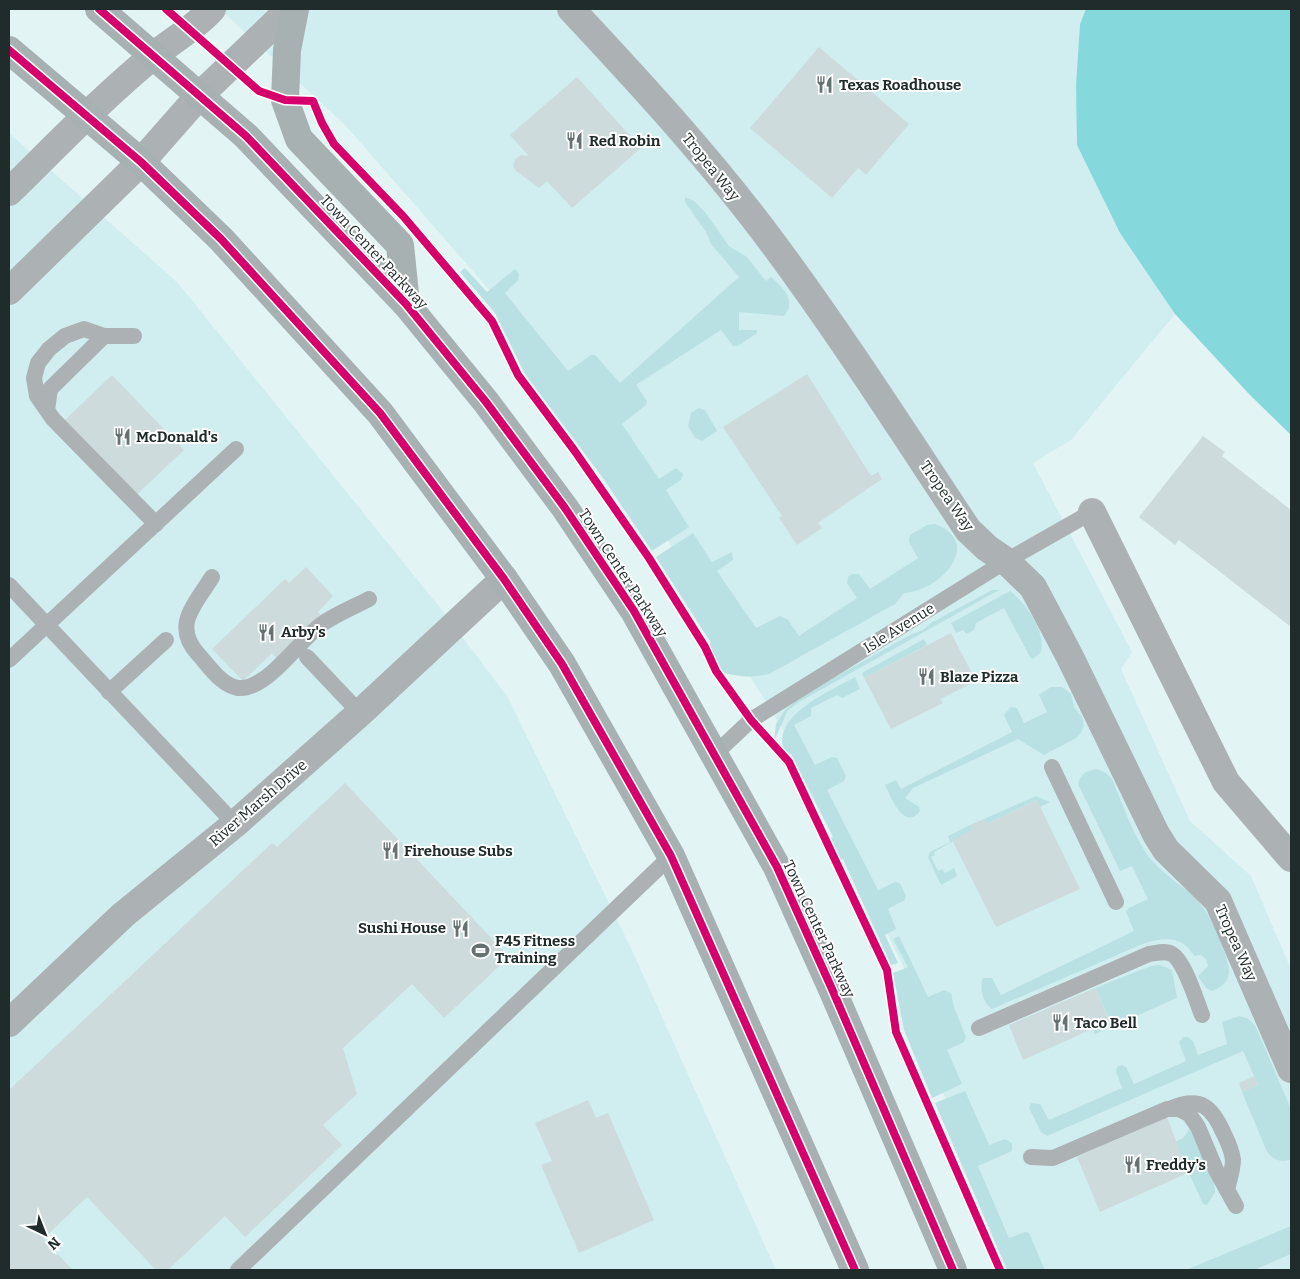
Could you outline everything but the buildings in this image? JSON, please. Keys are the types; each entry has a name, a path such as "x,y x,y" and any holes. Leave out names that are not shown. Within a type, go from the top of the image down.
{"main road":[{"name":"Town Center Parkway","path":"99,9 246,136 406,304 486,402 565,508 634,611 781,876 832,988 952,1270"},
{"path":"295,9 287,50 285,100 299,139 400,244 406,304"},
{"path":"9,50 141,162 221,239 380,413 504,579 562,664 671,856 855,1270"}],"street":[{"path":"9,192 87,116 153,56 199,23 212,9"},
{"path":"9,291 141,162 199,96 290,9"},
{"name":"Tropea Way","path":"571,9 646,89 698,150 774,245 849,351 968,530 987,548 1006,561 1033,587 1166,850 1218,901 1291,1069"},
{"path":"1092,512 1226,782 1291,858"},
{"name":"River Marsh Drive","path":"9,1023 123,915 235,824 360,714 504,579"}],"lane":[{"path":"134,336 104,336 84,329 65,336 49,349 38,363 34,378 37,396 53,419 156,524"},
{"path":"46,410 50,389 104,336"},
{"path":"9,660 236,449"},
{"name":"Isle Avenue","path":"714,756 751,720 1006,561 1092,512"},
{"path":"212,577 186,622 185,634 190,646 225,684 240,688 256,684 268,676 322,624 369,599"},
{"path":"9,585 235,824"},
{"path":"109,692 166,640"},
{"path":"307,657 360,714"},
{"path":"1052,767 1116,902"},
{"path":"238,1270 671,856"},
{"path":"979,1028 1149,954 1163,951 1173,954 1182,965 1202,1015"},
{"path":"1031,1157 1053,1158 1186,1102 1197,1103 1210,1109 1217,1117 1229,1144 1233,1160 1227,1190"},
{"path":"1167,1110 1179,1109 1190,1114 1198,1127 1216,1170 1236,1206"}],"shaded area":[{"path":"220,9 1086,9 1080,24 1076,85 1120,233 1175,314 1071,440 1033,463 1132,652 1121,669 1190,821 1251,876 1291,969 1291,1270 1017,1270 915,1025 905,970 803,763 626,472 506,309 345,125"},
{"path":"9,133 178,283 441,609 507,696 631,948 776,1270 9,1270"},
{"path":"685,197 694,201 705,212 729,246 747,257 766,281 771,277 780,285 787,295 789,305 784,316 739,312 739,330 757,330 757,333 738,346 733,346 721,330 636,385 647,401 646,405 622,424 659,479 676,468 683,474 681,480 666,490 689,527 652,551 603,478 525,374 495,313 460,272 465,268 487,292 515,269 519,274 518,280 505,293 568,371 591,355 595,355 620,383 739,277 711,244 706,232 685,202"},
{"path":"699,408 705,410 717,431 702,441 695,438 688,426 691,413"},
{"path":"935,524 949,532 956,543 956,554 951,565 942,576 917,591 904,593 895,604 769,674 757,676 739,676 721,672 707,646 711,643 656,557 693,533 712,562 732,552 733,560 717,571 756,628 780,616 788,620 799,636 857,598 847,583 848,577 852,574 859,574 870,589 918,558 909,542 910,535 927,525"},
{"path":"992,590 999,590 799,702 788,710 774,741 776,724 785,710 801,696"},
{"path":"1010,591 1028,610 1038,627 1042,644 1041,652 1033,659 1030,657 1004,608 976,623 974,630 966,634 963,630 956,633 951,623"},
{"path":"924,639 927,645 864,678 862,673"},
{"path":"855,677 860,689 842,698 837,695 811,708 811,716 794,725 815,765 832,757 837,758 846,776 844,781 827,790 878,890 895,882 900,883 906,896 905,900 888,909 896,929 885,935 898,963 891,965 843,859 838,860 828,840 833,837 791,754 786,756 782,742 785,729 792,718 803,708 816,698"},
{"path":"1051,687 1062,687 1071,694 1074,707 1082,717 1084,725 1081,733 1076,738 1044,755 1018,739 913,788 905,798 919,807 920,811 914,816 903,815 894,804 885,785 896,780 901,789 1012,732 1004,715 1011,707 1017,708 1024,723 1047,712 1039,695"},
{"path":"1097,769 1106,773 1112,779 1134,832 1149,857 1191,894 1208,915 1227,960 1229,973 1227,980 1221,987 1212,991 1206,988 1198,976 1208,966 1206,959 1201,955 1194,956 1184,944 1178,941 1166,939 1145,943 992,1009 986,1003 983,995 981,986 983,978 992,978 1001,995 1134,931 1126,912 1129,908 1148,899 1132,866 1120,871 1078,784 1084,773"},
{"path":"1036,796 1050,802 1040,807 1036,800 987,824 984,819"},
{"path":"970,825 973,830 934,852 935,855 931,857 938,871 942,869 945,873 954,868 957,876 941,885 928,857 930,852 950,842 948,836"},
{"path":"899,936 928,997 944,990 951,993 954,1007 966,1037 964,1042 947,1050 962,1084 932,1098 904,1030 893,973 908,967 893,939"},
{"path":"1160,965 1172,970 1177,998 1095,1034 1092,1029 1110,1020 1095,988 1151,966"},
{"path":"1239,1016 1247,1018 1255,1025 1291,1109 1290,1160 1277,1160 1267,1152 1242,1092 1258,1085 1243,1051 1047,1136 1041,1132 1029,1108 1031,1103 1040,1104 1049,1120 1122,1088 1116,1071 1117,1067 1122,1065 1126,1067 1134,1084 1186,1061 1179,1042 1183,1037 1188,1037 1193,1041 1198,1055 1227,1044 1222,1022"},
{"path":"965,1091 989,1145 1005,1139 1012,1143 1012,1151 978,1166 1009,1238 1025,1232 1029,1233 1045,1270 1007,1270 935,1103"},
{"path":"1190,1128 1214,1183 1215,1192 1207,1205 1203,1204 1175,1142 1183,1138"},
{"path":"1291,1226 1291,1254 1254,1270 1186,1270"}],"water":[{"path":"1086,9 1291,9 1291,435 1249,394 1175,314 1120,233 1077,145 1076,85 1080,24"}],"cycle path":[{"path":"99,9 246,136 406,304 486,402 565,508 634,611 777,867 832,989 953,1270"},
{"path":"166,9 259,91 285,100 313,101 322,123 334,144 403,216 492,321 518,375 574,450 649,558 705,647 716,671 751,720 789,762 887,970 896,1032 1000,1270"},
{"path":"9,50 141,162 221,239 380,413 504,579 562,664 671,856 855,1270"}],"place":[{"name":"Texas Roadhouse","path":"825,85"},
{"name":"Red Robin","path":"575,141"},
{"name":"McDonald's","path":"122,437"},
{"name":"Arby's","path":"267,632"},
{"name":"Blaze Pizza","path":"926,677"},
{"name":"Firehouse Subs","path":"390,851"},
{"name":"Sushi House","path":"460,928"},
{"name":"F45 Fitness Training","path":"481,950"},
{"name":"Taco Bell","path":"1060,1023"},
{"name":"Freddy's","path":"1132,1165"}]}
